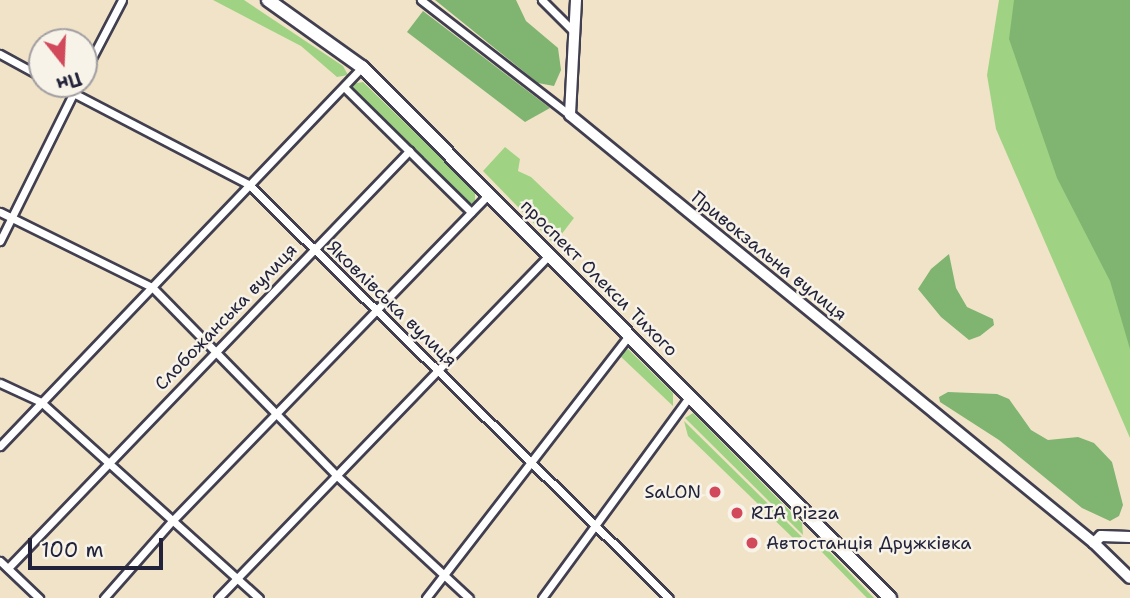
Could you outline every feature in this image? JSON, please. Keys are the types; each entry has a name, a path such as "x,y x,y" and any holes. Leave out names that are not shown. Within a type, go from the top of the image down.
{"main road":[{"name":"проспект Олекси Тихого","path":"268,0 362,67 890,598"}],"street":[{"path":"98,46 122,0"},
{"name":"Привокзальна вулиця","path":"421,0 570,116 1094,543 1130,578"},
{"path":"542,0 574,32"},
{"path":"570,116 576,0"},
{"path":"0,54 28,69"},
{"path":"0,446 362,67"},
{"path":"344,87 471,212"},
{"path":"0,242 71,98"},
{"name":"Яковлівська вулиця","path":"83,98 248,184 669,598"},
{"name":"Слобожанська вулиця","path":"8,568 409,151"},
{"path":"104,598 172,521 280,414 490,193"},
{"path":"0,212 152,287 280,414 336,475 441,575 469,598"},
{"path":"218,598 550,254"},
{"path":"426,598 441,575 629,335"},
{"path":"0,383 41,402 259,598"},
{"path":"542,598 691,396"},
{"path":"1094,543 1101,536 1130,537"},
{"path":"0,561 38,598"}],"green space":[{"path":"213,0 244,0 343,66 348,75 337,77 301,46"},
{"path":"435,0 516,0 526,21 558,48 561,70 554,86 538,83"},
{"path":"999,0 1130,0 1130,438 996,129 987,75"},
{"path":"1014,0 1130,0 1130,349 1110,281 1057,178 1009,39"},
{"path":"423,11 550,108 525,122 407,32"},
{"path":"363,82 475,191 475,203 467,204 352,92 352,84"},
{"path":"505,147 520,159 518,171 531,177 574,218 554,244 483,171"},
{"path":"949,254 956,288 967,307 993,319 994,325 980,336 969,340 941,317 918,289 931,269"},
{"path":"628,349 673,393 673,406 619,355"},
{"path":"948,392 997,394 1009,399 1031,430 1048,440 1078,437 1094,443 1112,462 1123,505 1119,516 1110,521 1082,508 999,440 940,402 939,397"},
{"path":"693,413 802,523 803,535 685,418"},
{"path":"684,421 802,537 793,538 688,436"},
{"path":"822,544 874,598 867,598 815,545"}],"place":[{"name":"SaLON","path":"715,492"},
{"name":"RIA Pizza","path":"737,513"},
{"name":"Автостанція Дружківка","path":"752,543"}]}
